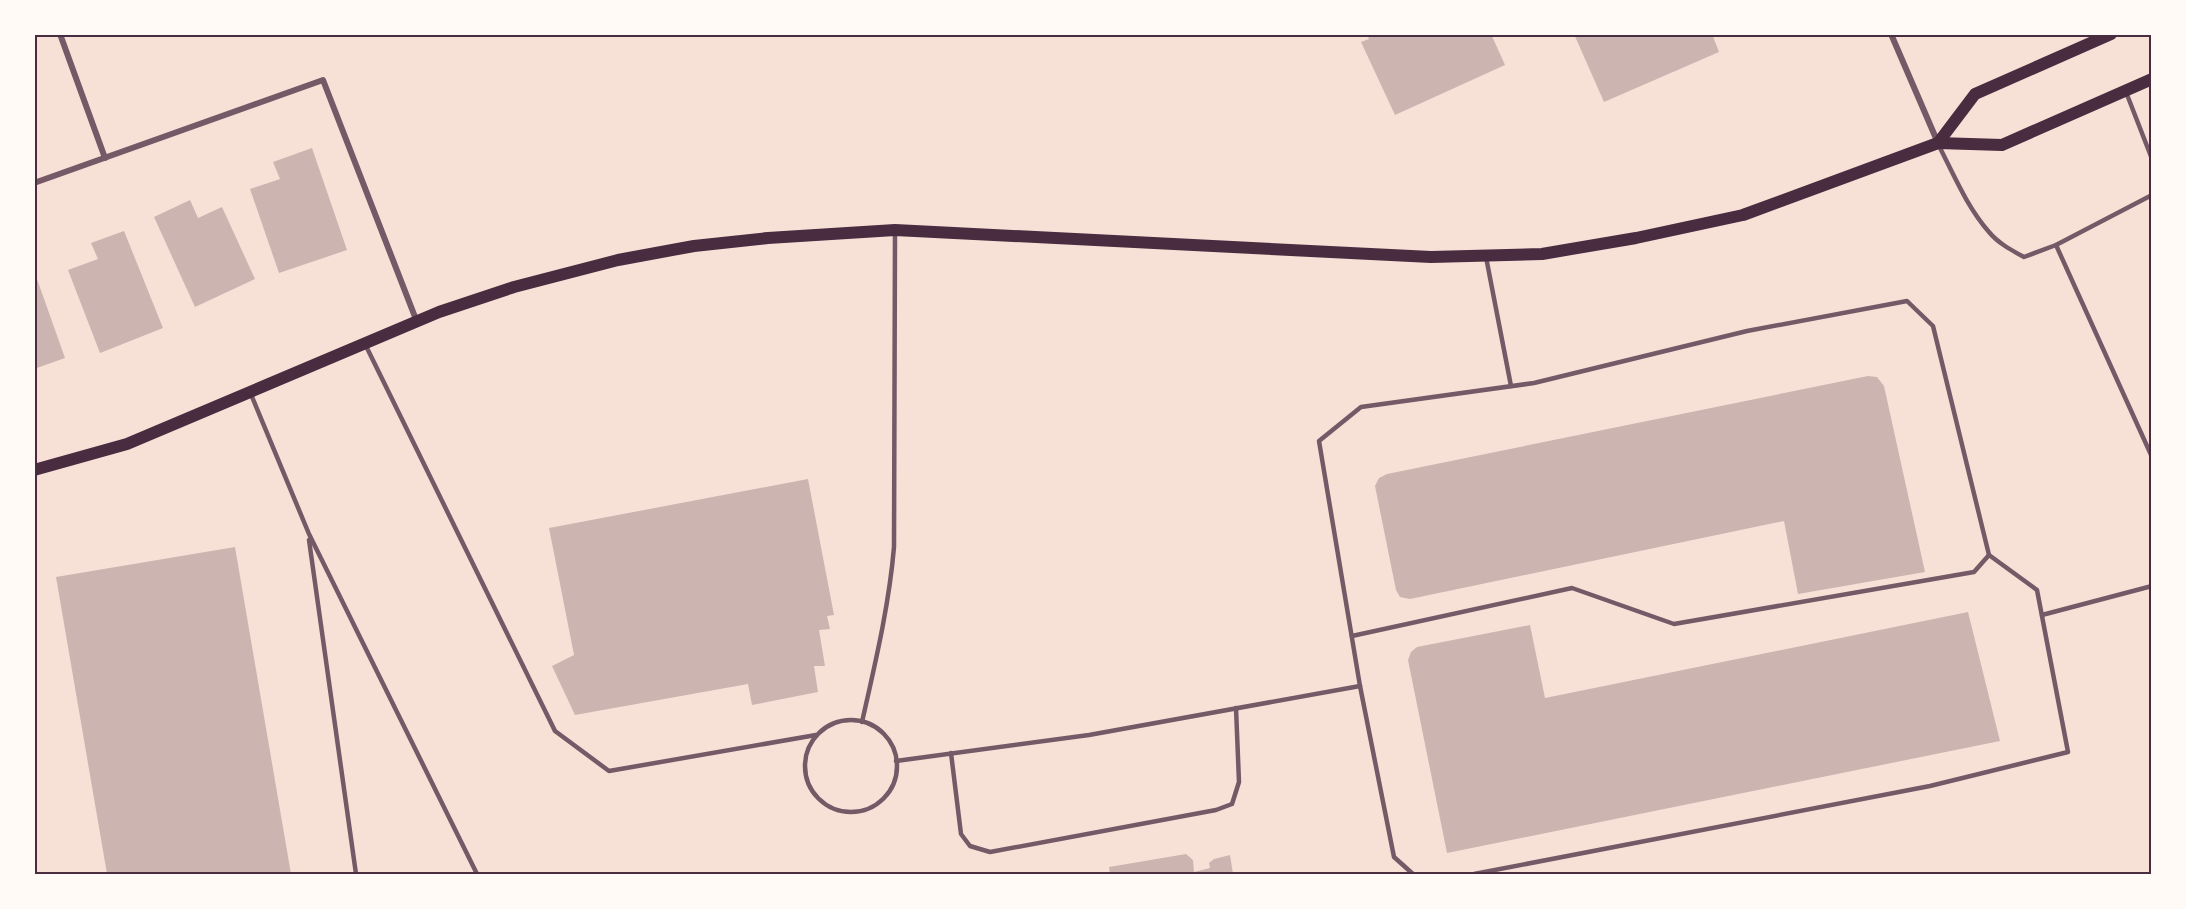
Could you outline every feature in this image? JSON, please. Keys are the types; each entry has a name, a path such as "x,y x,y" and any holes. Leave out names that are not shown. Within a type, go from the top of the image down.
{"main road":[{"path":"1938,144 1975,94 2111,34"},
{"path":"34,470 127,444 438,312 514,287 618,260 694,246 779,237 895,230 1431,257 1542,254 1590,247 1743,215 1938,144 2002,145 2151,79"}],"street":[{"path":"60,34 105,158"},
{"path":"1892,34 1938,144"},
{"path":"34,183 323,80 417,322"}],"lane":[{"path":"2125,90 2151,159"},
{"path":"1938,144 1971,207 1990,233 2004,246 2024,257 2056,245 2151,195"},
{"path":"862,722 879,649 894,547 895,230"},
{"path":"2056,245 2151,457"},
{"path":"1486,257 1511,386"},
{"path":"1413,874 1394,857 1360,686 1319,441 1360,407 1534,383 1747,331 1907,301 1933,326 1989,555 2037,590 2068,752 1930,786 1474,874"},
{"path":"365,343 555,731 609,771 816,735"},
{"path":"250,392 309,534 477,874"},
{"path":"309,534 356,874"},
{"path":"1352,636 1572,588 1674,624 1974,572 1989,555"},
{"path":"2042,615 2151,586"},
{"path":"896,761 1089,735 1360,686"},
{"path":"951,753 961,834 970,846 990,852 1216,810 1232,804 1239,782 1236,708"},
{"path":"855,720 862,722 873,725 886,736 894,750 896,778 889,793 882,801 868,809 851,813 840,811 820,801 808,784 805,762 809,746 816,735 839,722 855,720"}],"building":[{"path":"1367,34 1491,34 1505,65 1395,115 1361,42 1369,39"},
{"path":"1574,34 1712,34 1719,52 1604,102"},
{"path":"312,148 347,250 279,273 250,189 280,179 273,162"},
{"path":"190,200 198,218 222,207 255,279 195,307 154,217"},
{"path":"124,231 163,328 100,353 68,270 98,259 91,243"},
{"path":"37,279 65,358 34,369 34,280"},
{"path":"1868,376 1877,377 1884,386 1925,572 1798,594 1784,521 1410,599 1400,597 1396,590 1375,486 1379,478 1387,474"},
{"path":"808,479 834,615 827,616 830,629 819,630 825,666 814,666 818,692 752,705 748,684 575,715 552,666 574,655 549,528"},
{"path":"235,547 291,874 107,874 56,577"},
{"path":"1968,612 2000,741 1447,853 1408,660 1411,652 1417,647 1530,625 1545,698"},
{"path":"1186,854 1193,860 1194,872 1210,868 1209,863 1214,859 1230,855 1233,874 1110,874 1109,867"}]}
